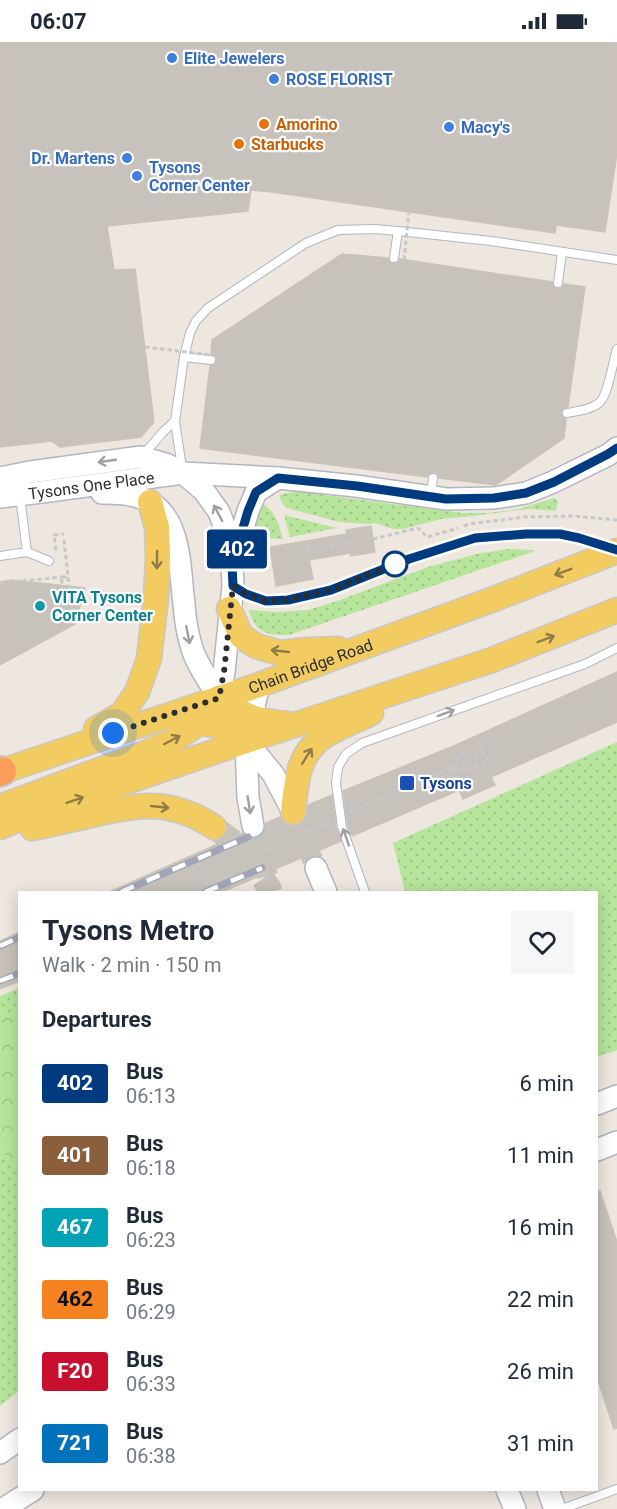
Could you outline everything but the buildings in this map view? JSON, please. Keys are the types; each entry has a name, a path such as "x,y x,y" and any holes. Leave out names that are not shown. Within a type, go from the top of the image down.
{"main road":[{"path":"47,756 122,714 137,692 149,659 156,598 157,527 150,502"},
{"name":"Chain Bridge Road","path":"0,772 259,685 494,599 617,550"},
{"path":"232,586 240,636 256,646 280,653 359,649"},
{"path":"293,812 296,781 303,758 320,739 381,708 617,610"},
{"path":"0,827 249,730 297,724 492,660"},
{"path":"0,807 172,741 201,722 219,698 237,710 249,730"},
{"path":"158,718 182,717 217,726 249,730"},
{"path":"0,836 130,807 154,806 176,809 214,826"}],"street":[{"name":"Tysons One Place","path":"18,495 183,473 278,478 357,486 432,487 446,499 494,498 526,493 554,482 617,448"},
{"name":"Tysons One Place","path":"0,478 141,456 166,464 183,473"},
{"path":"183,473 204,491 219,512 227,533 232,586"},
{"path":"219,698 224,672 232,586 248,511 256,492 278,478"},
{"path":"18,495 116,493 139,497 164,513 174,532 181,562 183,603 191,648 219,698"},
{"path":"253,826 248,797 249,730 259,685"},
{"path":"249,730 293,812"},
{"path":"316,868 326,891"},
{"path":"598,1104 617,1096"},
{"path":"598,1150 617,1142"},
{"path":"1,1451 18,1440"},
{"path":"3,1509 31,1491"},
{"path":"507,1491 515,1509"},
{"path":"548,1491 555,1509"}],"lane":[{"path":"183,473 175,421 184,357 190,333 196,321 208,308 306,243 338,230 375,229 491,242 617,260"},
{"path":"394,258 398,231"},
{"path":"558,283 562,252"},
{"path":"567,413 586,410 600,403 606,393 617,349"},
{"path":"184,357 211,357"},
{"path":"141,456 175,421"},
{"path":"18,495 27,552"},
{"path":"232,586 266,601 288,600 331,590 409,559 475,538 560,534 617,550"},
{"path":"0,556 27,552 49,561"},
{"path":"365,891 342,827 336,783 338,767 346,754 362,743 585,664 617,648"},
{"path":"562,1509 617,1489"}],"path":[{"path":"404,260 409,212"},
{"path":"145,347 211,357"},
{"path":"62,578 68,623 73,622 64,540"},
{"path":"308,550 359,542"},
{"path":"307,545 309,555"},
{"path":"0,583 68,577"},
{"path":"480,744 488,762 469,769 451,770 461,753 480,744"},
{"path":"343,816 484,753"},
{"path":"451,770 464,786"},
{"path":"265,850 332,821"}],"green space":[{"path":"296,491 462,513 488,513 519,509 554,498 558,501 556,511 528,509 441,519 403,529 393,529 375,523 339,522 287,508 279,495"},
{"path":"263,504 274,515 283,539 267,538 265,548 252,550 258,510"},
{"path":"284,515 337,528 290,537"},
{"path":"507,549 535,551 289,635 263,631 255,624 249,610 277,612 308,610 431,566"},
{"path":"617,742 617,1050 598,1057 598,891 405,891 393,843"},
{"path":"18,988 18,1017 0,1010 0,996"},
{"path":"0,1010 18,1017 18,1174 0,1148"},
{"path":"0,1148 18,1172 18,1392 0,1406"}],"tunnel":[{"path":"293,812 316,868"},
{"path":"253,826 272,891"},
{"path":"214,827 239,846 271,891"}],"railway":[{"path":"123,891 248,837"},
{"path":"207,891 262,868"},
{"path":"0,946 18,938"},
{"path":"0,981 18,974"}],"bus line":[{"name":"402","path":"617,448 554,482 526,493 494,498 446,499 357,486 278,478 256,492 248,511 232,565 233,586 246,594 266,601 288,600 331,590 409,559 475,538 560,534 617,550"}],"place":[{"name":"Elite Jewelers","path":"172,58"},
{"name":"ROSE FLORIST","path":"274,79"},
{"name":"Amorino","path":"264,124"},
{"name":"Macy's","path":"449,127"},
{"name":"Starbucks","path":"239,144"},
{"name":"Dr. Martens","path":"127,158"},
{"name":"Tysons Corner Center","path":"137,176"},
{"name":"VITA Tysons Corner Center","path":"40,606"},
{"name":"Tysons","path":"407,783"}],"route":[{"path":"113,733 219,698 233,586 246,594 266,601 288,600 331,590 395,564"}]}
